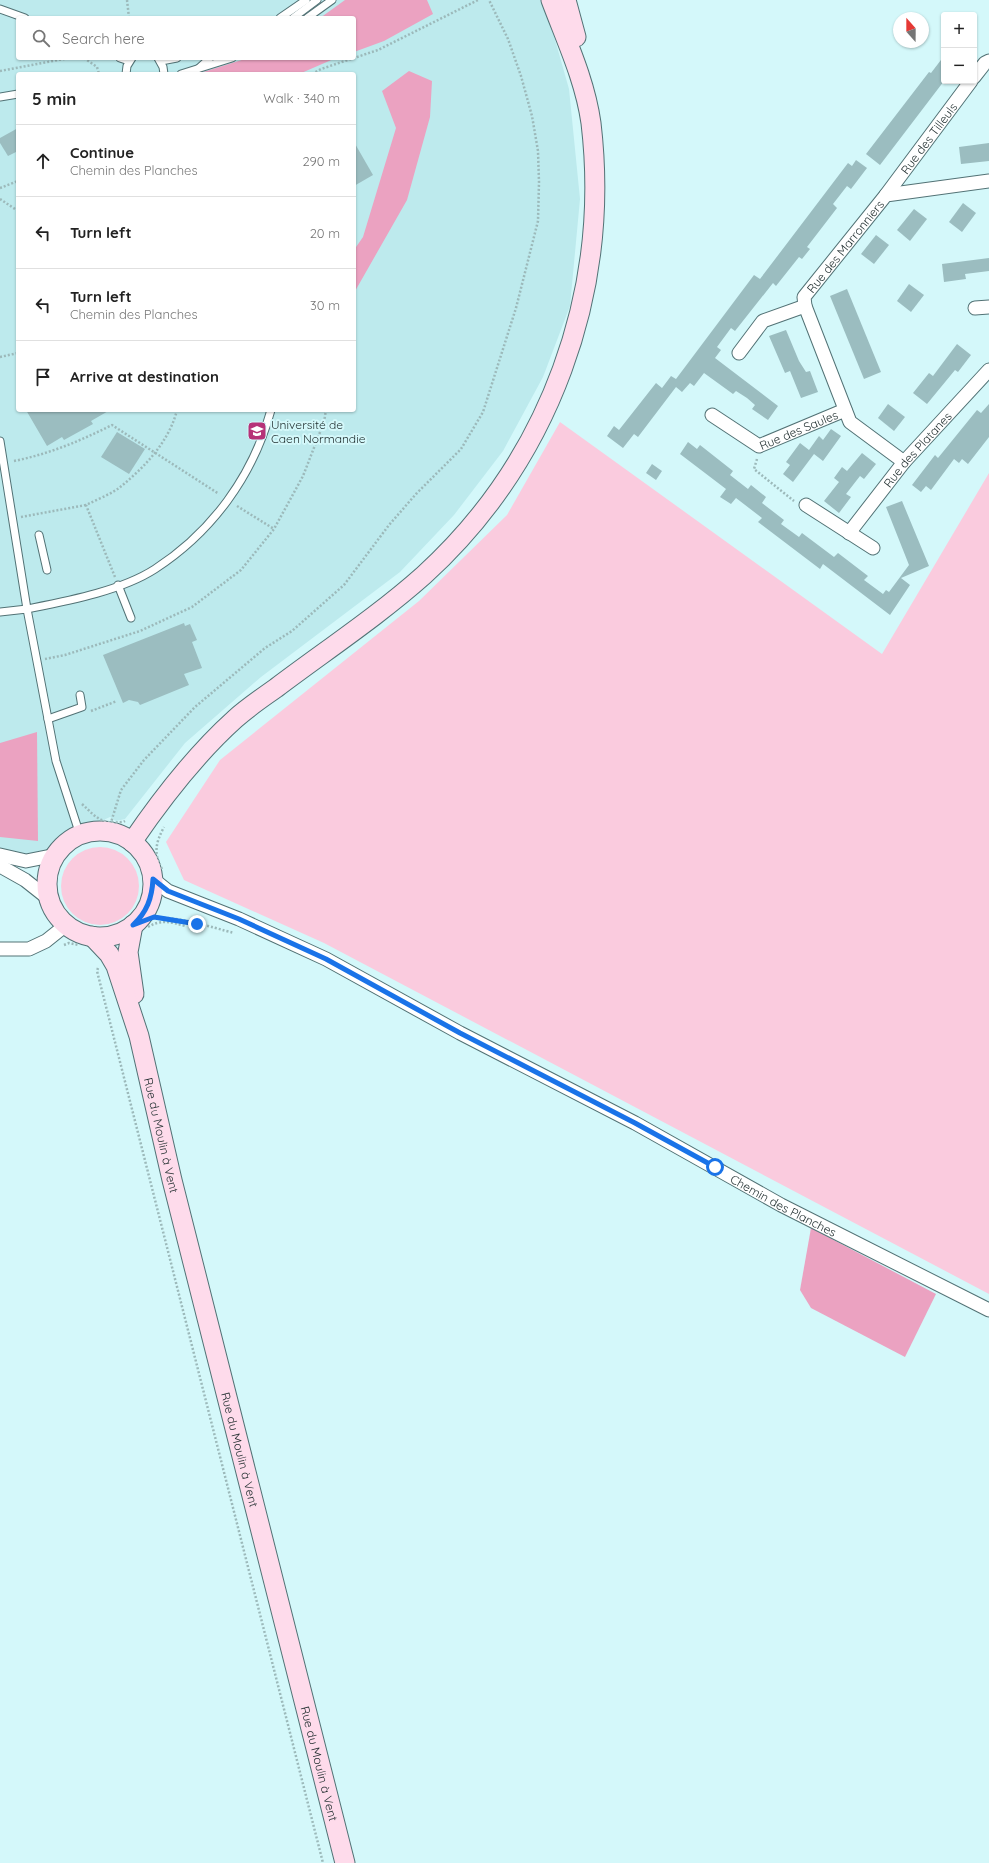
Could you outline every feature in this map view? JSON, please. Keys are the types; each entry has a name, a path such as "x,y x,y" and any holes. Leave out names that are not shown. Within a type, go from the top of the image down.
{"main road":[{"path":"132,842 153,811 195,759 236,718 386,606 423,575 474,524 522,456 550,402 574,332 584,293 593,239 595,192 590,122 583,84 551,0"},
{"path":"566,0 575,31 583,68 583,84"},
{"path":"139,1036 128,952 140,927 158,876 149,865 142,852 132,842 120,835 94,831 80,835 71,840 56,855 49,868 47,884 49,899 55,913 66,925 78,932 92,936 100,937 118,934 140,927"},
{"path":"92,936 108,954 116,966 139,1036"},
{"name":"Rue du Moulin à Vent","path":"139,1036 176,1195 345,1863"}],"street":[{"path":"977,74 985,62 989,61"},
{"name":"Rue des Tilleuls","path":"886,195 969,84"},
{"name":"Rue des Marronniers","path":"904,462 850,422 805,306 804,297 886,195 989,181"},
{"path":"739,353 763,321 805,306"},
{"path":"975,308 989,307"},
{"name":"Rue des Platanes","path":"849,533 904,462 989,370"},
{"name":"Rue des Saules","path":"712,415 759,446 845,410"},
{"path":"806,504 873,548"},
{"path":"0,855 26,861 56,855"},
{"path":"0,866 25,880 49,899"},
{"name":"Chemin des Planches","path":"158,876 168,891 239,919 326,959 460,1033 635,1123 781,1205 989,1310"},
{"path":"0,949 29,949 46,941 66,925"}],"lane":[{"path":"283,16 306,0"},
{"path":"296,16 317,0"},
{"path":"310,16 332,0"},
{"path":"0,9 19,16"},
{"path":"127,72 130,60"},
{"path":"159,60 163,72"},
{"path":"196,70 208,60"},
{"path":"188,72 226,60"},
{"path":"0,97 16,94"},
{"path":"0,612 27,609 71,600 118,585 154,569 202,532 229,500 256,454 270,412"},
{"path":"0,441 27,609 56,761 80,835"},
{"path":"39,535 47,570"},
{"path":"118,585 132,618"},
{"path":"48,719 82,707 80,695"}],"path":[{"path":"127,0 129,16"},
{"path":"356,57 378,50 478,0"},
{"path":"108,832 121,790 144,760 195,707 265,648 292,631 344,585 389,525 416,494 461,449 483,412 516,308 538,221 539,182 538,151 532,116 521,76 508,39 489,0"},
{"path":"0,71 58,60"},
{"path":"87,60 97,67 98,72"},
{"path":"316,72 348,60"},
{"path":"0,188 16,182"},
{"path":"0,199 16,210"},
{"path":"0,357 16,353"},
{"path":"12,519 86,505 118,489 155,454 175,419 177,412"},
{"path":"37,660 65,654 140,631 192,606 241,570 274,529 303,476 324,422 326,412"},
{"path":"4,463 41,455 80,441 112,425 274,529"},
{"path":"759,446 754,469 795,502 806,504"},
{"path":"86,505 118,585"},
{"path":"158,876 156,843 167,822"},
{"path":"140,927 154,917 186,921 218,929"},
{"path":"140,927 155,923 167,922 185,926"},
{"path":"99,965 97,971 323,1863"}],"shaded area":[{"name":"Université de Caen Normandie","path":"0,0 542,0 548,15 569,89 580,199 570,306 543,377 503,451 454,515 400,572 261,677 185,743 125,819 116,821 110,817 56,842 51,848 38,855 21,854 0,848"},
{"path":"345,0 427,0 433,14 384,41 356,51 356,16 323,16"},
{"path":"242,60 331,60 304,72 203,72"},
{"path":"409,71 432,81 430,117 407,200 356,289 356,247 363,237 396,128 382,91"},
{"path":"560,422 882,654 989,473 989,1294 324,943 184,880 166,842 220,760 419,601 507,515"},
{"path":"37,732 38,841 0,837 0,743"},
{"path":"92,847 108,847 122,853 133,864 139,878 139,894 133,908 122,919 108,925 92,925 78,919 67,908 61,894 61,878 67,864 78,853"},
{"path":"811,1228 936,1294 905,1357 811,1308 800,1290"}],"building":[{"path":"941,60 942,84 880,165 866,154 929,72 931,73"},
{"path":"16,129 16,152 8,156 0,143 0,138"},
{"path":"989,143 989,161 961,164 959,147"},
{"path":"356,145 373,175 356,185"},
{"path":"856,160 867,168 851,189 847,186 833,204 837,208 807,247 810,249 802,259 799,257 776,286 773,283 735,331 731,328 717,347 721,350 715,358 778,406 768,420 752,409 755,405 747,398 736,391 733,394 704,373 694,386 690,383 682,392 676,387 638,437 634,434 623,448 607,436 614,426 619,430 656,383 662,388 671,376 676,379 754,275 760,279 848,163 852,166"},
{"path":"963,203 976,213 962,232 949,222"},
{"path":"914,209 927,219 910,241 897,230"},
{"path":"876,235 889,245 874,264 861,254"},
{"path":"989,258 989,271 965,274 966,279 944,282 942,264"},
{"path":"909,284 924,295 911,312 897,301"},
{"path":"847,289 881,372 864,379 830,296"},
{"path":"786,330 799,361 806,372 810,371 818,392 801,398 790,371 785,373 769,336"},
{"path":"957,344 971,355 958,372 955,370 927,404 913,393 929,373 933,376"},
{"path":"888,404 905,417 894,431 878,418"},
{"path":"989,404 989,437 968,464 962,459 959,463 954,459 931,490 926,486 921,492 912,485 935,455 938,458 977,410 981,413"},
{"path":"27,412 107,412 91,421 93,424 64,440 62,437 47,446"},
{"path":"831,429 841,436 823,461 814,454 793,482 783,474 790,465 786,462 800,443 809,450 819,436 823,440"},
{"path":"117,432 145,449 129,474 101,457"},
{"path":"688,442 697,449 700,445 733,471 730,475 748,489 751,485 766,497 762,503 784,520 781,524 799,537 802,533 834,557 838,553 868,576 864,580 883,594 886,590 889,592 909,565 886,507 902,501 929,566 901,578 910,585 890,615 823,564 820,569 758,522 762,518 736,498 731,504 720,497 726,489 680,454"},
{"path":"862,453 876,464 864,479 860,476 846,494 851,497 839,513 824,501 839,482 834,478 842,467 847,471"},
{"path":"652,464 662,471 656,480 646,473"},
{"path":"184,623 185,626 190,624 197,640 192,642 202,668 184,674 189,685 140,705 138,702 129,700 123,703 103,655"}],"place":[{"name":"Université de Caen Normandie","path":"257,431"}],"route":[{"path":"197,924 154,917 133,925 140,919 145,911 152,894 153,879 168,891 191,902 239,919 326,959 460,1033 635,1123 715,1167"}]}
